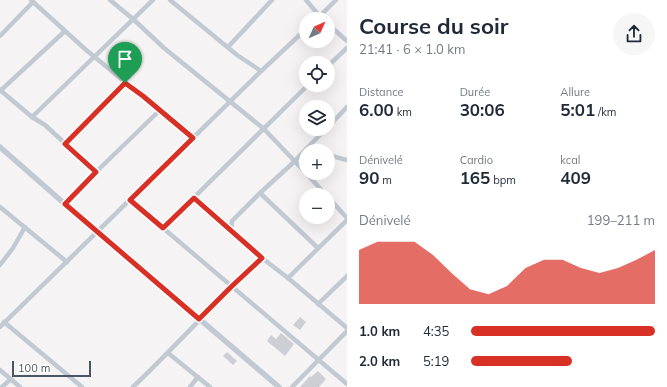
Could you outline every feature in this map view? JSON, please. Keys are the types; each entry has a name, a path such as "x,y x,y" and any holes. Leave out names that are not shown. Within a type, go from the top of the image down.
{"street":[{"path":"110,0 134,19 164,48 264,129 299,166"},
{"path":"32,117 153,0"},
{"path":"170,0 228,47 261,71"},
{"path":"228,47 272,0"},
{"path":"306,0 315,12"},
{"path":"325,12 336,0"},
{"path":"0,36 32,1 125,83 193,138"},
{"path":"65,31 0,90 32,117 45,125 96,172"},
{"path":"335,31 347,42"},
{"path":"0,327 299,36"},
{"path":"335,59 347,48"},
{"path":"65,144 125,83"},
{"path":"163,228 301,92"},
{"path":"335,119 347,106"},
{"path":"65,204 160,110"},
{"path":"311,144 319,136"},
{"path":"0,147 279,387"},
{"path":"231,231 232,221 299,157"},
{"path":"335,157 347,160"},
{"path":"312,180 320,188"},
{"path":"260,193 318,248"},
{"path":"194,198 347,330 292,387"},
{"path":"130,200 347,384"},
{"path":"288,278 347,219 335,205"},
{"path":"0,207 67,262"},
{"path":"0,265 13,248 25,227"},
{"path":"133,387 232,286 262,258"},
{"path":"318,304 347,276"},
{"path":"4,322 82,387"},
{"path":"168,353 210,387"},
{"path":"0,370 20,387"},
{"path":"190,387 198,377"},
{"path":"2,387 11,379"}],"building":[{"path":"300,317 306,322 300,330 293,325"},
{"path":"281,333 294,344 285,356 267,341 271,335 276,339"},
{"path":"227,352 237,361 233,365 223,356"},
{"path":"318,371 326,379 319,387 300,387 310,376 311,377"}],"route":[{"path":"125,83 143,96 193,138 130,200 163,228 194,198 262,258 199,319 65,204 96,172 65,144 125,83"}]}
